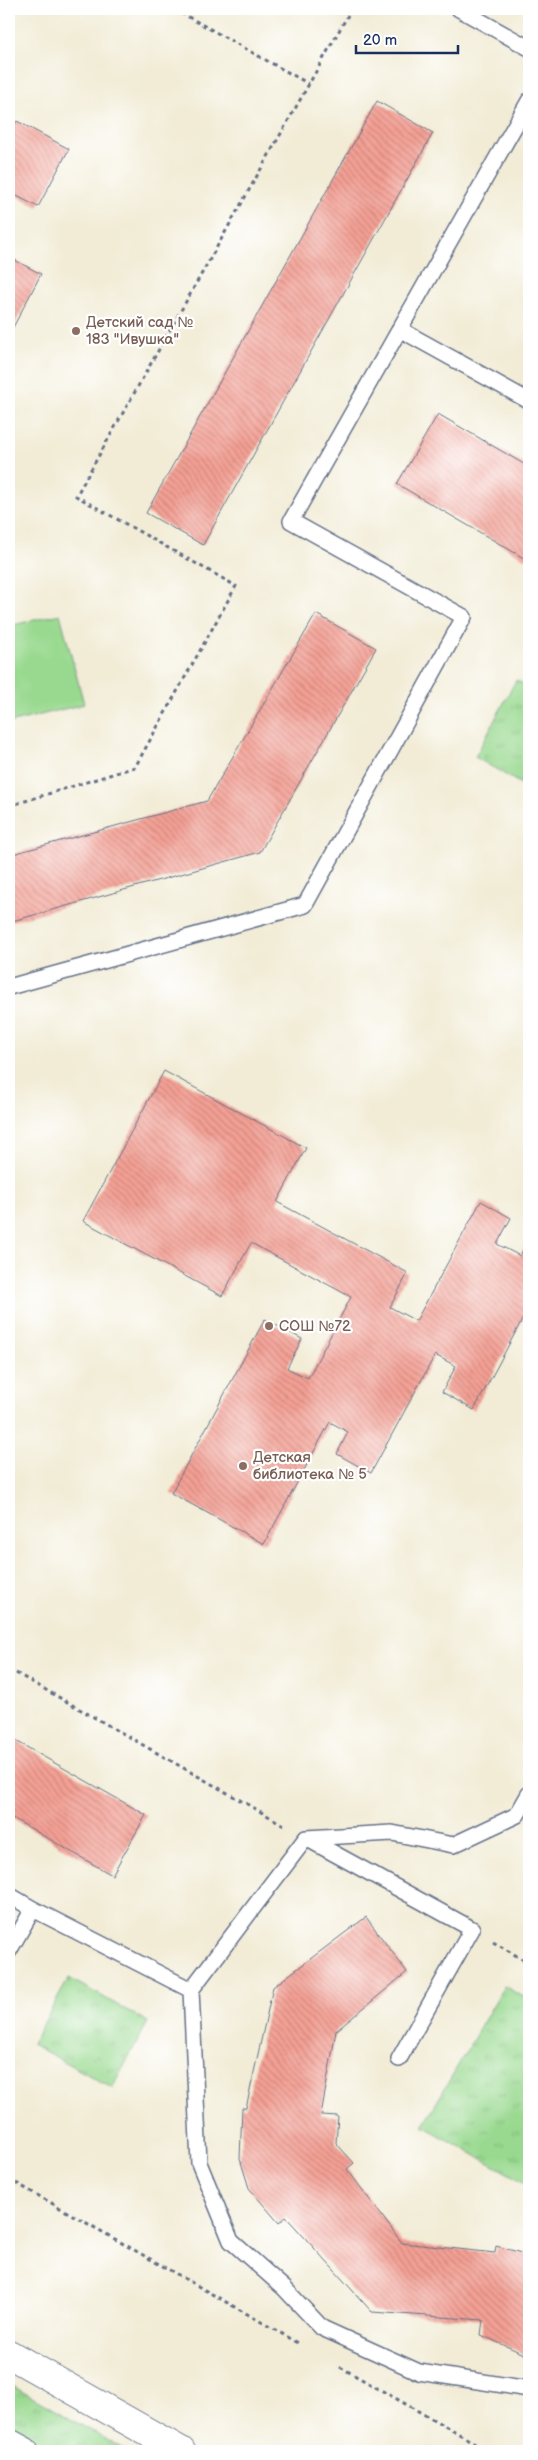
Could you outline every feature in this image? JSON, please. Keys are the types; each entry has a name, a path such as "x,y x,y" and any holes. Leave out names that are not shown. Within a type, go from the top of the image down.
{"main road":[{"path":"9,2354 181,2451"},
{"path":"9,2443 24,2451"}],"lane":[{"path":"459,9 529,48"},
{"path":"9,987 305,905 464,617 291,522 529,101"},
{"path":"401,330 529,401"},
{"path":"529,1794 523,1818 453,1845 392,1833 306,1838 191,1990 199,2163 231,2241 284,2288 322,2328 419,2372 529,2389"},
{"path":"306,1838 472,1929 398,2059"},
{"path":"9,1895 191,1990"},
{"path":"9,1950 33,1909"}],"path":[{"path":"174,9 310,84"},
{"path":"9,806 136,767 236,586 76,496 348,14"},
{"path":"9,1670 306,1838"},
{"path":"472,1929 529,1962"},
{"path":"9,2179 309,2349"},
{"path":"334,2364 489,2451"}],"green space":[{"path":"60,614 84,704 9,723 9,626"},
{"path":"516,680 529,687 529,781 526,787 475,757"},
{"path":"69,1978 148,2022 112,2088 32,2044"},
{"path":"504,1986 529,2000 529,2185 423,2126"},
{"path":"9,2384 127,2451 46,2451 9,2430"}],"building":[{"path":"377,101 433,133 203,545 146,513"},
{"path":"17,121 69,149 38,207 9,192 9,136"},
{"path":"9,257 41,274 9,335"},
{"path":"438,414 529,467 529,561 397,484"},
{"path":"316,614 376,648 260,852 9,922 9,855 207,801"},
{"path":"164,1071 306,1148 277,1202 408,1273 390,1307 416,1321 481,1201 511,1218 497,1244 520,1256 529,1239 529,1307 474,1410 442,1392 456,1366 435,1355 371,1473 337,1454 348,1432 330,1422 264,1544 171,1493 265,1319 302,1339 287,1368 308,1378 351,1297 251,1243 222,1296 83,1221"},
{"path":"9,1737 146,1815 112,1875 9,1816"},
{"path":"366,1917 407,1972 336,2031 321,2115 338,2116 336,2143 354,2163 347,2169 402,2243 495,2253 496,2246 529,2255 529,2354 524,2354 481,2335 483,2320 372,2312 286,2217 279,2223 249,2188 240,2159 242,2108 246,2108 273,1987"}],"place":[{"name":"Детский сад № 183 \"Ивушка\"","path":"76,331"},
{"name":"СОШ №72","path":"269,1326"},
{"name":"Детская библиотека № 5","path":"243,1466"}]}
